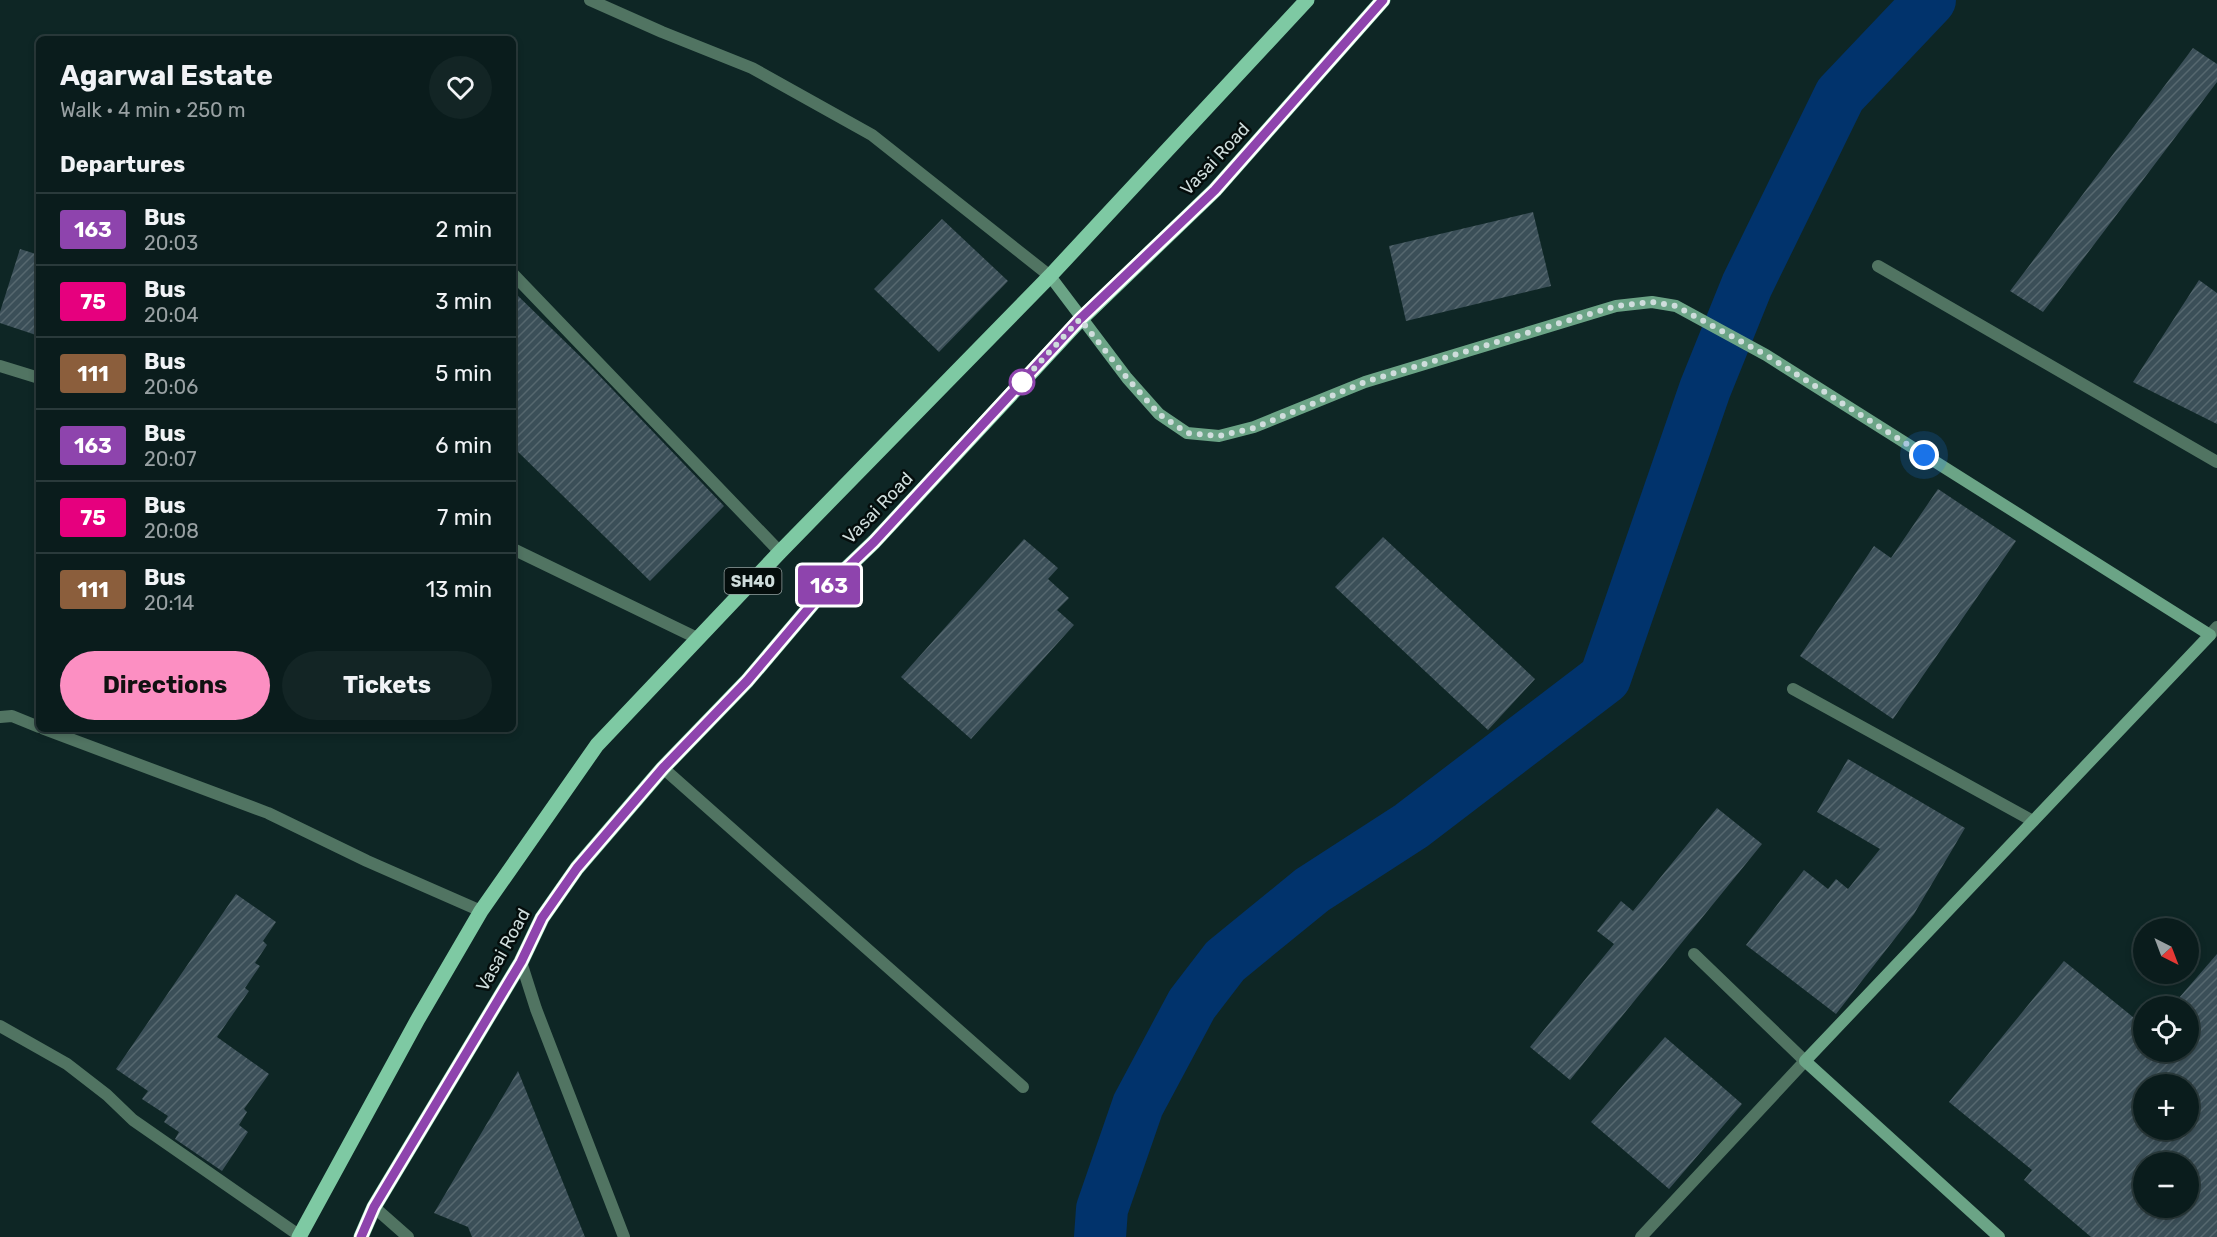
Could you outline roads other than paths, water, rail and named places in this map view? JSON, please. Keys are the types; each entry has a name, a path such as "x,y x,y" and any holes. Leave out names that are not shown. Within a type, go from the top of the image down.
{"main road":[{"name":"Vasai Road","path":"299,1237 418,1019 481,911 597,745 780,552 1050,276 1307,0"},
{"name":"Vasai Road","path":"361,1237 374,1207 521,962 542,918 577,868 663,768 747,681 826,588 874,542 1080,319 1215,190 1383,0"}],"street":[{"path":"590,0 752,68 872,135 1050,276 1080,319 1127,378 1159,414 1187,433 1219,436 1254,428 1365,382 1616,306 1652,302 1676,306 1766,355 2213,631 1804,1061 1641,1237"},
{"path":"1878,266 2217,462"},
{"path":"516,276 780,552"},
{"path":"0,366 36,377"},
{"path":"516,550 699,639"},
{"path":"1793,689 2033,821"},
{"path":"0,717 12,716 36,726"},
{"path":"52,732 268,813 367,861 481,911"},
{"path":"663,768 1023,1087"},
{"path":"1694,954 1804,1061 1999,1237"},
{"path":"521,962 536,1009 624,1237"},
{"path":"0,1026 67,1064 133,1120 299,1237"},
{"path":"374,1207 408,1237"}],"waterway":[{"path":"1100,1237 1102,1209 1138,1105 1192,1004 1225,961 1312,890 1411,826 1605,678 1705,389 1747,285 1840,95 1930,0"}]}
